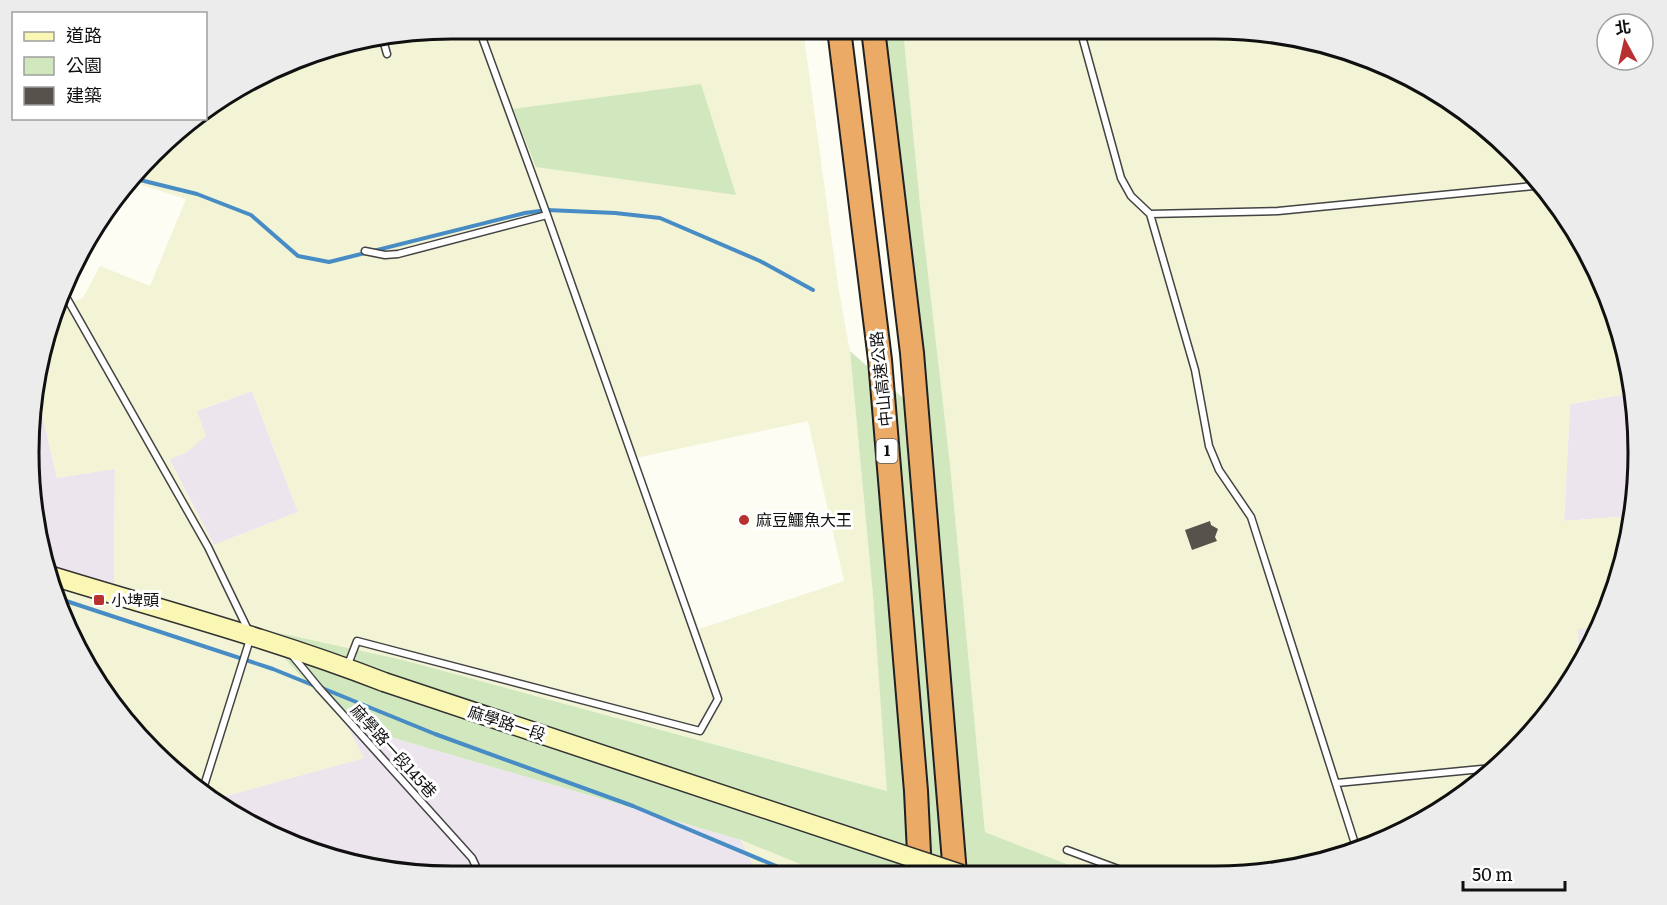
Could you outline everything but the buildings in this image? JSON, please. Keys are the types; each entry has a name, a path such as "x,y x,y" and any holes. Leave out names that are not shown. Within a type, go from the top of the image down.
{"highway":[{"name":"中山高速公路","path":"840,39 880,360 915,780 920,866"},
{"name":"中山高速公路","path":"874,39 912,353 954,866"}],"main road":[{"name":"麻學路一段","path":"59,578 347,667 384,682 938,866"}],"lane":[{"path":"347,667 357,641 700,731 718,699 547,215 482,39"},
{"path":"1083,39 1121,178 1131,196 1150,214 1195,370 1209,446 1220,470 1251,517 1354,841"},
{"path":"384,45 387,54"},
{"path":"1150,214 1278,211 1531,187"},
{"path":"365,251 385,255 398,254 547,215"},
{"path":"68,301 208,547 251,636 205,784"},
{"name":"麻學路一段145巷","path":"285,647 318,688 472,858 476,866"},
{"path":"1337,783 1480,769"},
{"path":"1067,850 1110,866"}],"shaded area":[{"path":"252,391 298,512 214,545 169,459 187,452 197,411"},
{"path":"1623,395 1628,452 1622,517 1564,521 1570,404"},
{"path":"42,411 57,478 115,468 114,584 56,570 47,533 40,480"},
{"path":"1578,628 1588,628 1585,635 1577,650"},
{"path":"346,724 741,840 754,866 452,866 399,862 345,852 294,835 246,811 224,797 363,758"}],"green space":[{"path":"452,39 804,39 838,286 850,351 873,596 888,791 403,660 257,629 346,724 364,758 224,797 201,781 160,745 124,704 94,659 70,611 56,569 114,583 115,469 57,478 42,411 53,345 69,297 72,302 83,298 100,266 150,286 186,199 139,184 160,160 201,124 246,94 294,70 345,53 399,43","holes":["252,391 298,512 214,545 169,460 187,452 206,436 197,411","808,421 844,581 699,629 631,459"]},
{"path":"881,39 904,39 920,204 950,464 985,832 1072,866 804,866 741,840 346,724 256,628 403,660 887,791 873,596 850,351 921,414"},
{"path":"904,39 1214,39 1295,47 1322,53 1373,70 1421,94 1466,124 1507,160 1525,180 1543,201 1573,246 1597,294 1606,320 1614,345 1623,395 1570,404 1564,521 1622,517 1614,560 1597,611 1588,628 1578,629 1578,650 1543,704 1507,745 1466,781 1444,796 1421,811 1373,835 1322,852 1287,859 1231,865 1072,866 985,832 950,464 920,204"},
{"path":"701,84 736,195 536,167 513,109"},
{"path":"741,840 804,866 754,866"}],"waterway":[{"path":"142,180 197,194 251,215 298,256 329,262 525,213 547,210 615,213 660,218 760,261 813,290"},
{"path":"67,601 273,669 315,686"},
{"path":"322,688 435,734 633,806 776,866"}],"place":[{"name":"麻豆鱷魚大王","path":"744,520"},
{"name":"小埤頭","path":"99,600"}]}
